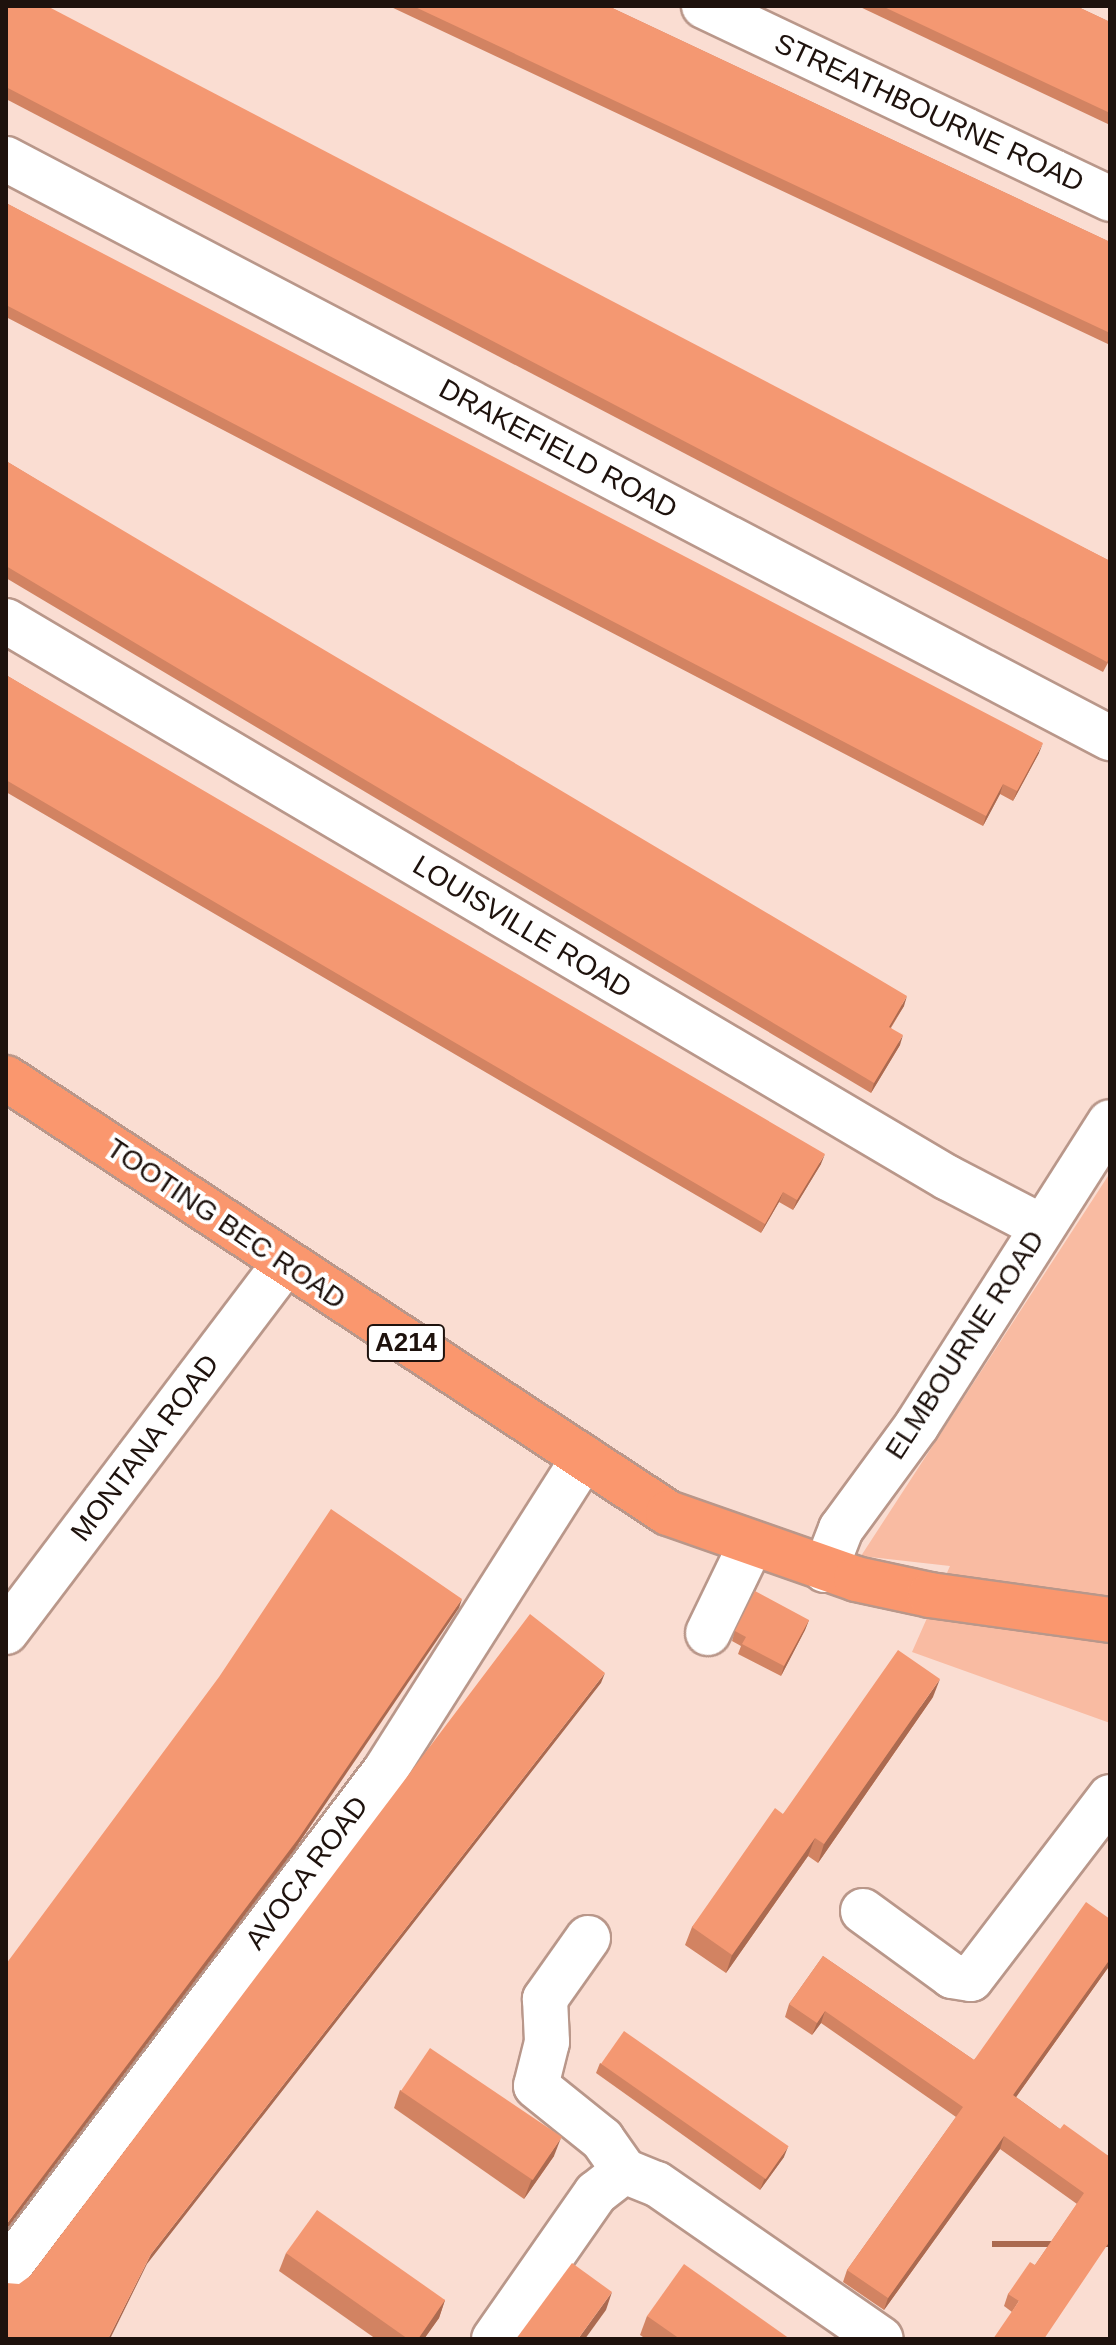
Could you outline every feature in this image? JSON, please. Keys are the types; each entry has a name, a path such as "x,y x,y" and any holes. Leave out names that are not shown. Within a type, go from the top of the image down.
{"highway":[{"name":"TOOTING BEC ROAD","path":"6,1078 284,1264 668,1513 825,1570 904,1591 1110,1620"}],"street":[{"name":"STREATHBOURNE ROAD","path":"704,6 1110,199"},
{"name":"DRAKEFIELD ROAD","path":"6,159 1110,738"},
{"name":"LOUISVILLE ROAD","path":"6,621 948,1178 1042,1227"},
{"name":"ELMBOURNE ROAD","path":"825,1570 841,1529 917,1425 1110,1122"},
{"name":"MONTANA ROAD","path":"6,1632 284,1264"},
{"name":"AVOCA ROAD","path":"6,2271 385,1771 584,1458"},
{"path":"708,1633 751,1544"},
{"path":"863,1911 952,1976 971,1979 1110,1797"},
{"path":"588,1938 545,1999 547,2042 536,2086 602,2139 624,2171 657,2184 881,2339"},
{"path":"494,2339 596,2193 624,2171"}],"shaded area":[{"path":"1110,1173 1110,1723 912,1652 950,1566 861,1556"}],"building":[{"path":"6,6 47,6 1110,561 1110,656 1107,662 6,87"},
{"path":"413,6 608,6 1110,242 1110,333"},
{"path":"882,6 1076,6 1110,22 1110,113"},
{"path":"6,203 1043,743 1017,791 1003,784 986,816 6,305"},
{"path":"6,461 907,996 889,1027 903,1035 874,1083 6,566"},
{"path":"6,675 825,1154 797,1200 783,1192 765,1224 6,780"},
{"path":"331,1509 462,1599 298,1839 6,2225 6,1964 219,1677"},
{"path":"755,1591 809,1620 784,1666 742,1644 746,1637 735,1631"},
{"path":"530,1614 605,1673 151,2254 108,2339 6,2339 6,2283 19,2284 30,2276"},
{"path":"898,1650 940,1679 824,1844 815,1838 732,1955 692,1927 775,1808 783,1814"},
{"path":"1086,1902 1110,1919 1110,1959 1013,2095 1060,2129 1064,2124 1110,2157 1110,2241 1044,2339 993,2339 1019,2301 1008,2294 1030,2262 1035,2265 1084,2193 1004,2136 888,2298 847,2270 963,2107 825,2011 817,2023 789,2004 823,1956 974,2060"},
{"path":"624,2031 789,2146 766,2179 601,2064"},
{"path":"430,2048 562,2137 533,2180 401,2091"},
{"path":"317,2210 445,2300 418,2339 408,2339 286,2253"},
{"path":"572,2263 612,2292 578,2339 516,2339"},
{"path":"684,2264 790,2339 680,2339 647,2316"}]}
